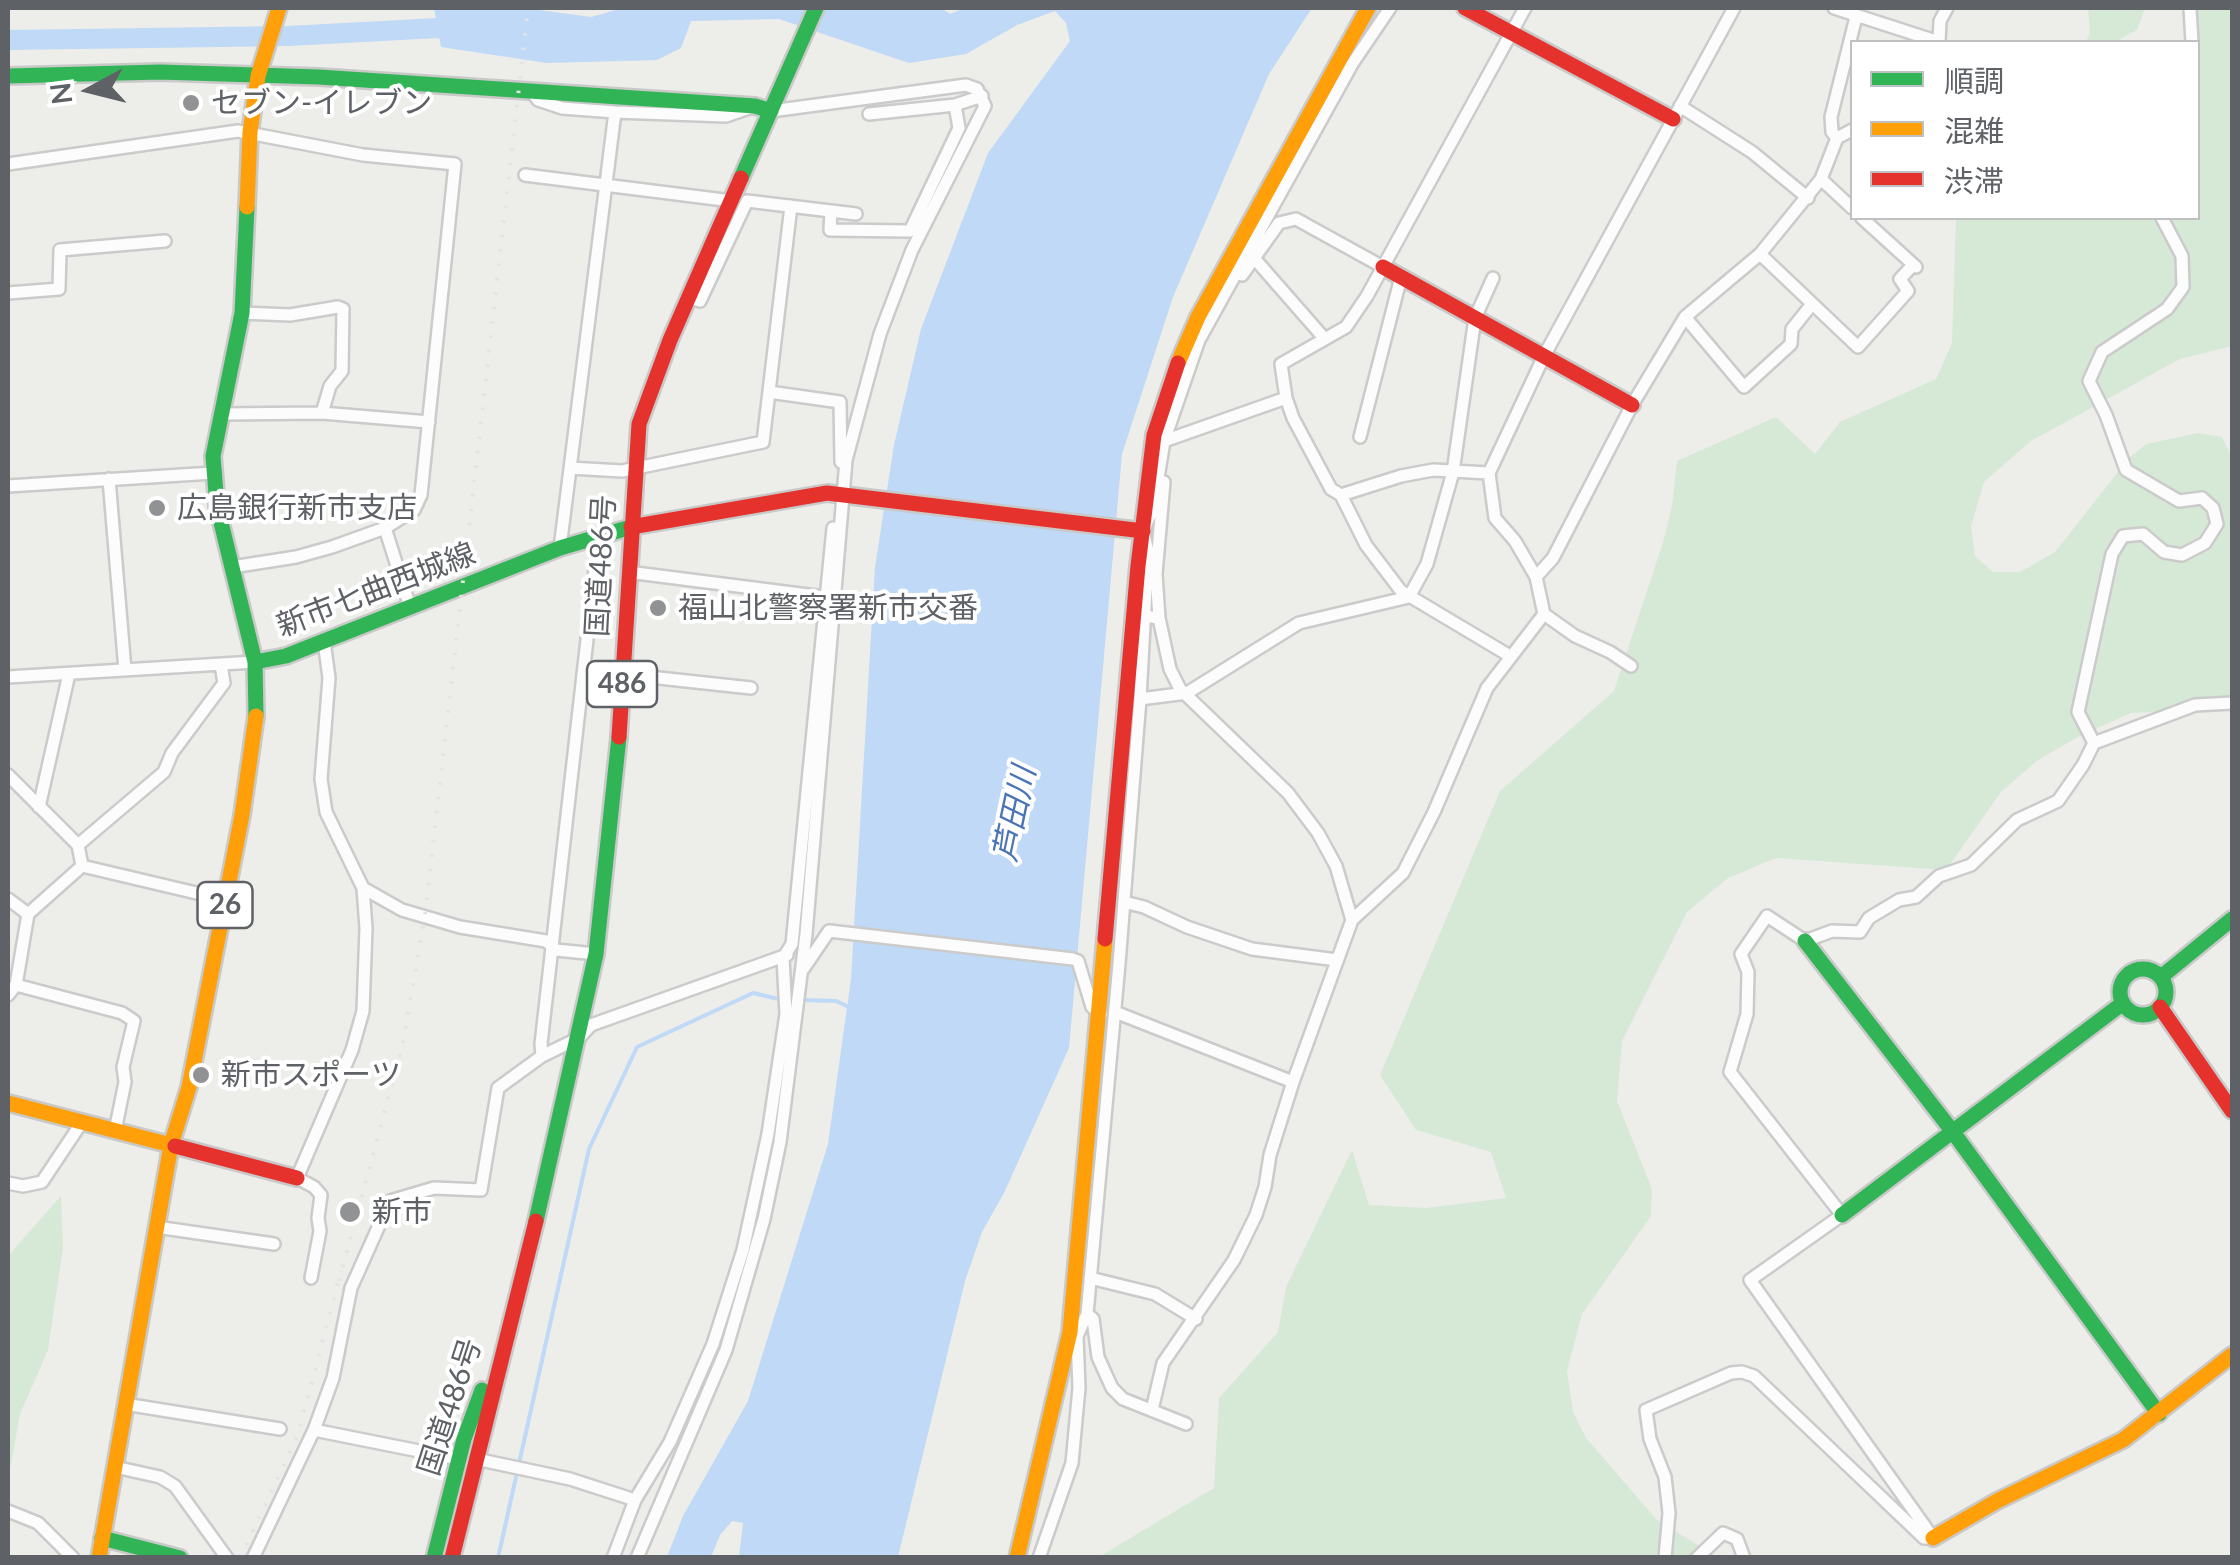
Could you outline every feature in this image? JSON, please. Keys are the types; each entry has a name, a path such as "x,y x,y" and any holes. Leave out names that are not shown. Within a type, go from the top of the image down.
{"main road":[{"path":"255,662 217,506 213,473 242,313 250,132 259,70 279,8"},
{"name":"国道486号","path":"452,1558 524,1275 596,954 618,745 639,424 688,298 816,8"},
{"path":"1465,8 1676,112"},
{"path":"1017,1558 1073,1334 1107,1013 1143,531 1154,434 1168,386 1198,317 1370,9"},
{"path":"8,76 259,70 754,106 771,111"},
{"path":"1383,268 1632,405"},
{"name":"新市七曲西城線","path":"99,1558 156,1227 226,900 257,712 255,662 286,656 599,534 844,487 1143,531"},
{"path":"2161,978 2232,919"},
{"path":"1805,940 1953,1132 2159,1414"},
{"path":"2148,969 2161,978 2166,989 2160,1006 2141,1014 2124,1003 2120,988 2127,975 2148,969"},
{"path":"1842,1215 2124,1003"},
{"path":"2160,1006 2232,1111"},
{"path":"8,1103 297,1178"},
{"name":"国道486号","path":"434,1558 459,1459 524,1275"},
{"path":"1933,1538 1997,1501 2123,1440 2232,1356"},
{"path":"102,1538 180,1558"}],"street":[{"path":"1039,1558 1072,1463 1080,1388 1073,1334 1087,1314 1105,1012 1110,1004 1114,965 1118,964 1124,902 1148,551 1143,531 1153,509 1166,440 1200,340 1352,64 1390,8"},
{"path":"1510,656 1401,591 1366,545 1341,494 1331,489 1293,418 1280,364 1346,327 1383,268 1524,8"},
{"path":"1631,666 1544,614 1536,577 1516,541 1496,518 1490,473 1544,356 1734,8"},
{"path":"1834,8 1933,40"},
{"path":"1939,40 1940,21 1948,8"},
{"path":"2190,8 2192,40"},
{"path":"1837,138 1830,117 1856,16"},
{"path":"613,1558 635,1500 670,1442 706,1360 743,1250 768,1134 786,1014 783,958 792,944 832,533 863,391 880,334 912,250 985,106 977,89 966,85 771,111"},
{"path":"532,92 538,100 562,108 614,112 726,116 754,106"},
{"path":"869,114 955,105 982,96"},
{"path":"831,211 830,230 910,231 959,128 955,105"},
{"path":"560,548 614,112"},
{"path":"1676,112 1752,152 1808,198"},
{"path":"1536,577 1552,558 1632,405 1685,318 1760,254 1821,179 1837,138 1850,131"},
{"path":"8,164 250,132 363,155 454,164 422,495 414,510 385,528 296,557 232,567"},
{"path":"525,175 732,201"},
{"path":"1821,179 1850,206"},
{"path":"688,298 700,301 747,201 856,214"},
{"path":"570,468 622,471 763,442 791,206"},
{"path":"1226,292 1279,223 1296,219 1383,268"},
{"path":"1760,254 1858,347 1908,290 1900,279 1915,266 1864,220"},
{"path":"2094,743 2078,712 2112,554 2124,536 2143,534 2164,552 2182,555 2205,542 2217,524 2213,508 2202,498 2178,501 2126,470 2089,381 2102,352 2167,309 2183,287 2182,256 2163,220"},
{"path":"8,293 59,289 60,250 164,242"},
{"path":"1254,258 1324,338"},
{"path":"1360,436 1401,277"},
{"path":"1140,698 1187,693 1299,622 1409,596 1427,564 1453,472 1475,318 1493,278"},
{"path":"1685,318 1744,387 1791,344 1792,329 1812,304"},
{"path":"242,313 290,315 343,309 342,371 330,386 322,412"},
{"path":"637,1558 726,1350 740,1308 780,1142 802,972 844,487 840,402 769,392"},
{"path":"1166,440 1286,398"},
{"path":"221,414 322,412 429,422"},
{"path":"1166,440 1156,574 1159,618 1170,669 1180,689 1288,793 1318,832 1336,866 1352,920"},
{"path":"1341,494 1434,470 1490,473"},
{"path":"8,486 213,473"},
{"path":"110,479 125,670"},
{"path":"385,528 410,607"},
{"path":"542,1056 599,534"},
{"path":"628,572 824,597"},
{"path":"1152,1410 1163,1363 1234,1260 1256,1215 1266,1187 1270,1154 1352,920 1403,873 1434,812 1487,688 1544,614"},
{"path":"1144,616 1159,618"},
{"path":"311,1278 320,1232 321,1195 297,1178 352,1050 363,1011 366,928 363,888 326,812 323,795 322,735 329,678 324,641"},
{"path":"8,677 255,662"},
{"path":"78,845 164,772 172,753 224,683 221,665"},
{"path":"39,807 69,674"},
{"path":"622,674 752,688"},
{"path":"1933,1538 1750,1280 1842,1215 1730,1072 1747,1014 1748,972 1741,954 1766,916 1805,940 1832,931 1860,932 1870,918 1899,900 1916,897 1939,876 1971,866 2017,820 2058,801 2094,743 2194,705 2232,703"},
{"path":"8,774 78,845 82,866"},
{"path":"82,866 226,900"},
{"path":"8,996 16,984 28,914 82,866"},
{"path":"363,888 402,910 460,928 546,941 556,950 596,954"},
{"path":"8,898 28,914"},
{"path":"1124,902 1144,906 1252,949 1337,960"},
{"path":"802,972 829,931 1073,959 1078,961 1092,1007 1294,1082"},
{"path":"253,1558 314,1430 334,1378 351,1288 390,1202 434,1188 481,1190 498,1088 542,1056 579,1038 591,1025 783,958 794,951 806,934"},
{"path":"783,958 790,969 795,995 799,996"},
{"path":"16,984 122,1013 134,1021 123,1067 125,1082 116,1131"},
{"path":"8,1182 23,1186 42,1182 82,1122"},
{"path":"156,1227 274,1244"},
{"path":"1090,1278 1156,1294 1196,1319"},
{"path":"1087,1314 1092,1319 1098,1357 1112,1388 1123,1399 1186,1424"},
{"path":"1665,1558 1669,1513 1665,1478 1650,1439 1646,1410 1742,1372 1754,1376 1924,1538 1933,1538"},
{"path":"126,1404 280,1429"},
{"path":"314,1430 459,1459"},
{"path":"476,1459 570,1479 635,1500"},
{"path":"114,1467 160,1477 176,1486 227,1558"},
{"path":"8,1510 38,1523 72,1558"},
{"path":"1697,1558 1723,1533 1737,1538 1744,1558"}],"green space":[{"path":"2088,8 2145,8 2137,30 2119,40 2087,40"},
{"path":"2195,8 2232,8 2232,346 2180,359 2031,441 1984,482 1971,526 1975,556 1993,572 2020,572 2055,552 2129,458 2146,444 2198,433 2222,437 2232,458 2232,708 2131,713 2080,736 2038,760 2001,792 1946,870 1776,858 1728,878 1687,912 1622,1041 1617,1101 1652,1189 1651,1216 1582,1314 1567,1371 1573,1412 1586,1438 1657,1520 1717,1557 1097,1558 1214,1488 1219,1398 1278,1332 1286,1287 1352,1150 1369,1205 1426,1208 1506,1198 1491,1152 1416,1130 1380,1075 1500,791 1614,691 1664,539 1677,461 1776,417 1815,454 1840,422 1936,379 1952,343 1956,220 2200,220 2200,40 2195,40"},
{"path":"61,1196 63,1248 48,1350 20,1414 8,1480 8,1256"}],"water":[{"name":"芦田川","path":"434,8 524,8 591,17 623,8 941,8 950,14 965,8 1312,8 1269,74 1173,297 1122,454 1069,1048 1004,1193 982,1232 965,1281 898,1557 739,1557 743,1523 732,1521 720,1535 711,1557 667,1557 683,1516 748,1401 828,1144 851,979 875,567 894,445 921,329 988,153 1070,41 1066,23 1055,11 1017,25 966,54 909,63 779,19 691,21 681,48 657,60 547,63 441,47"}],"waterway":[{"path":"8,40 288,36 438,28 465,32"},
{"path":"498,1558 589,1149 637,1047 753,993 783,1000"},
{"path":"802,1000 836,1001 851,1008"}],"railway":[{"path":"339,1281 403,1043 425,915 528,8"},
{"path":"240,1558 298,1435 341,1271"}],"traffic: fast":[{"path":"741,178 816,8"},
{"path":"8,76 160,72 319,77 755,106 771,111"},
{"path":"247,207 242,313 213,456 217,506 255,662"},
{"path":"256,716 255,662 286,656 560,548 631,527"},
{"path":"536,1221 596,954 619,737"},
{"path":"2161,977 2232,919"},
{"path":"1805,941 1953,1132 2159,1414"},
{"path":"2143,969 2159,976 2166,992 2159,1008 2143,1015 2127,1008 2120,992 2127,976 2143,969"},
{"path":"1842,1215 2123,1003"},
{"path":"434,1558 464,1439 482,1390"},
{"path":"102,1538 180,1558"}],"traffic: slow":[{"path":"247,207 250,132 258,76 279,8"},
{"path":"1178,363 1198,317 1368,8"},
{"path":"8,1103 171,1145 189,1087 242,815 256,716"},
{"path":"1017,1558 1070,1332 1105,939"},
{"path":"99,1558 171,1145 175,1146"},
{"path":"1933,1538 1997,1501 2123,1440 2232,1355"}],"traffic: jam":[{"path":"1465,8 1673,119"},
{"path":"619,737 639,424 670,340 741,178"},
{"path":"1383,267 1632,405"},
{"path":"1105,939 1138,566 1154,435 1178,363"},
{"path":"631,527 827,493 1143,531"},
{"path":"2160,1007 2232,1111"},
{"path":"175,1146 297,1178"},
{"path":"452,1558 536,1221"}],"place":[{"name":"セブン-イレブン","path":"191,103"},
{"name":"広島銀行新市支店","path":"157,508"},
{"name":"福山北警察署新市交番","path":"658,608"},
{"name":"新市スポーツ","path":"201,1075"},
{"name":"新市","path":"350,1212"}]}
